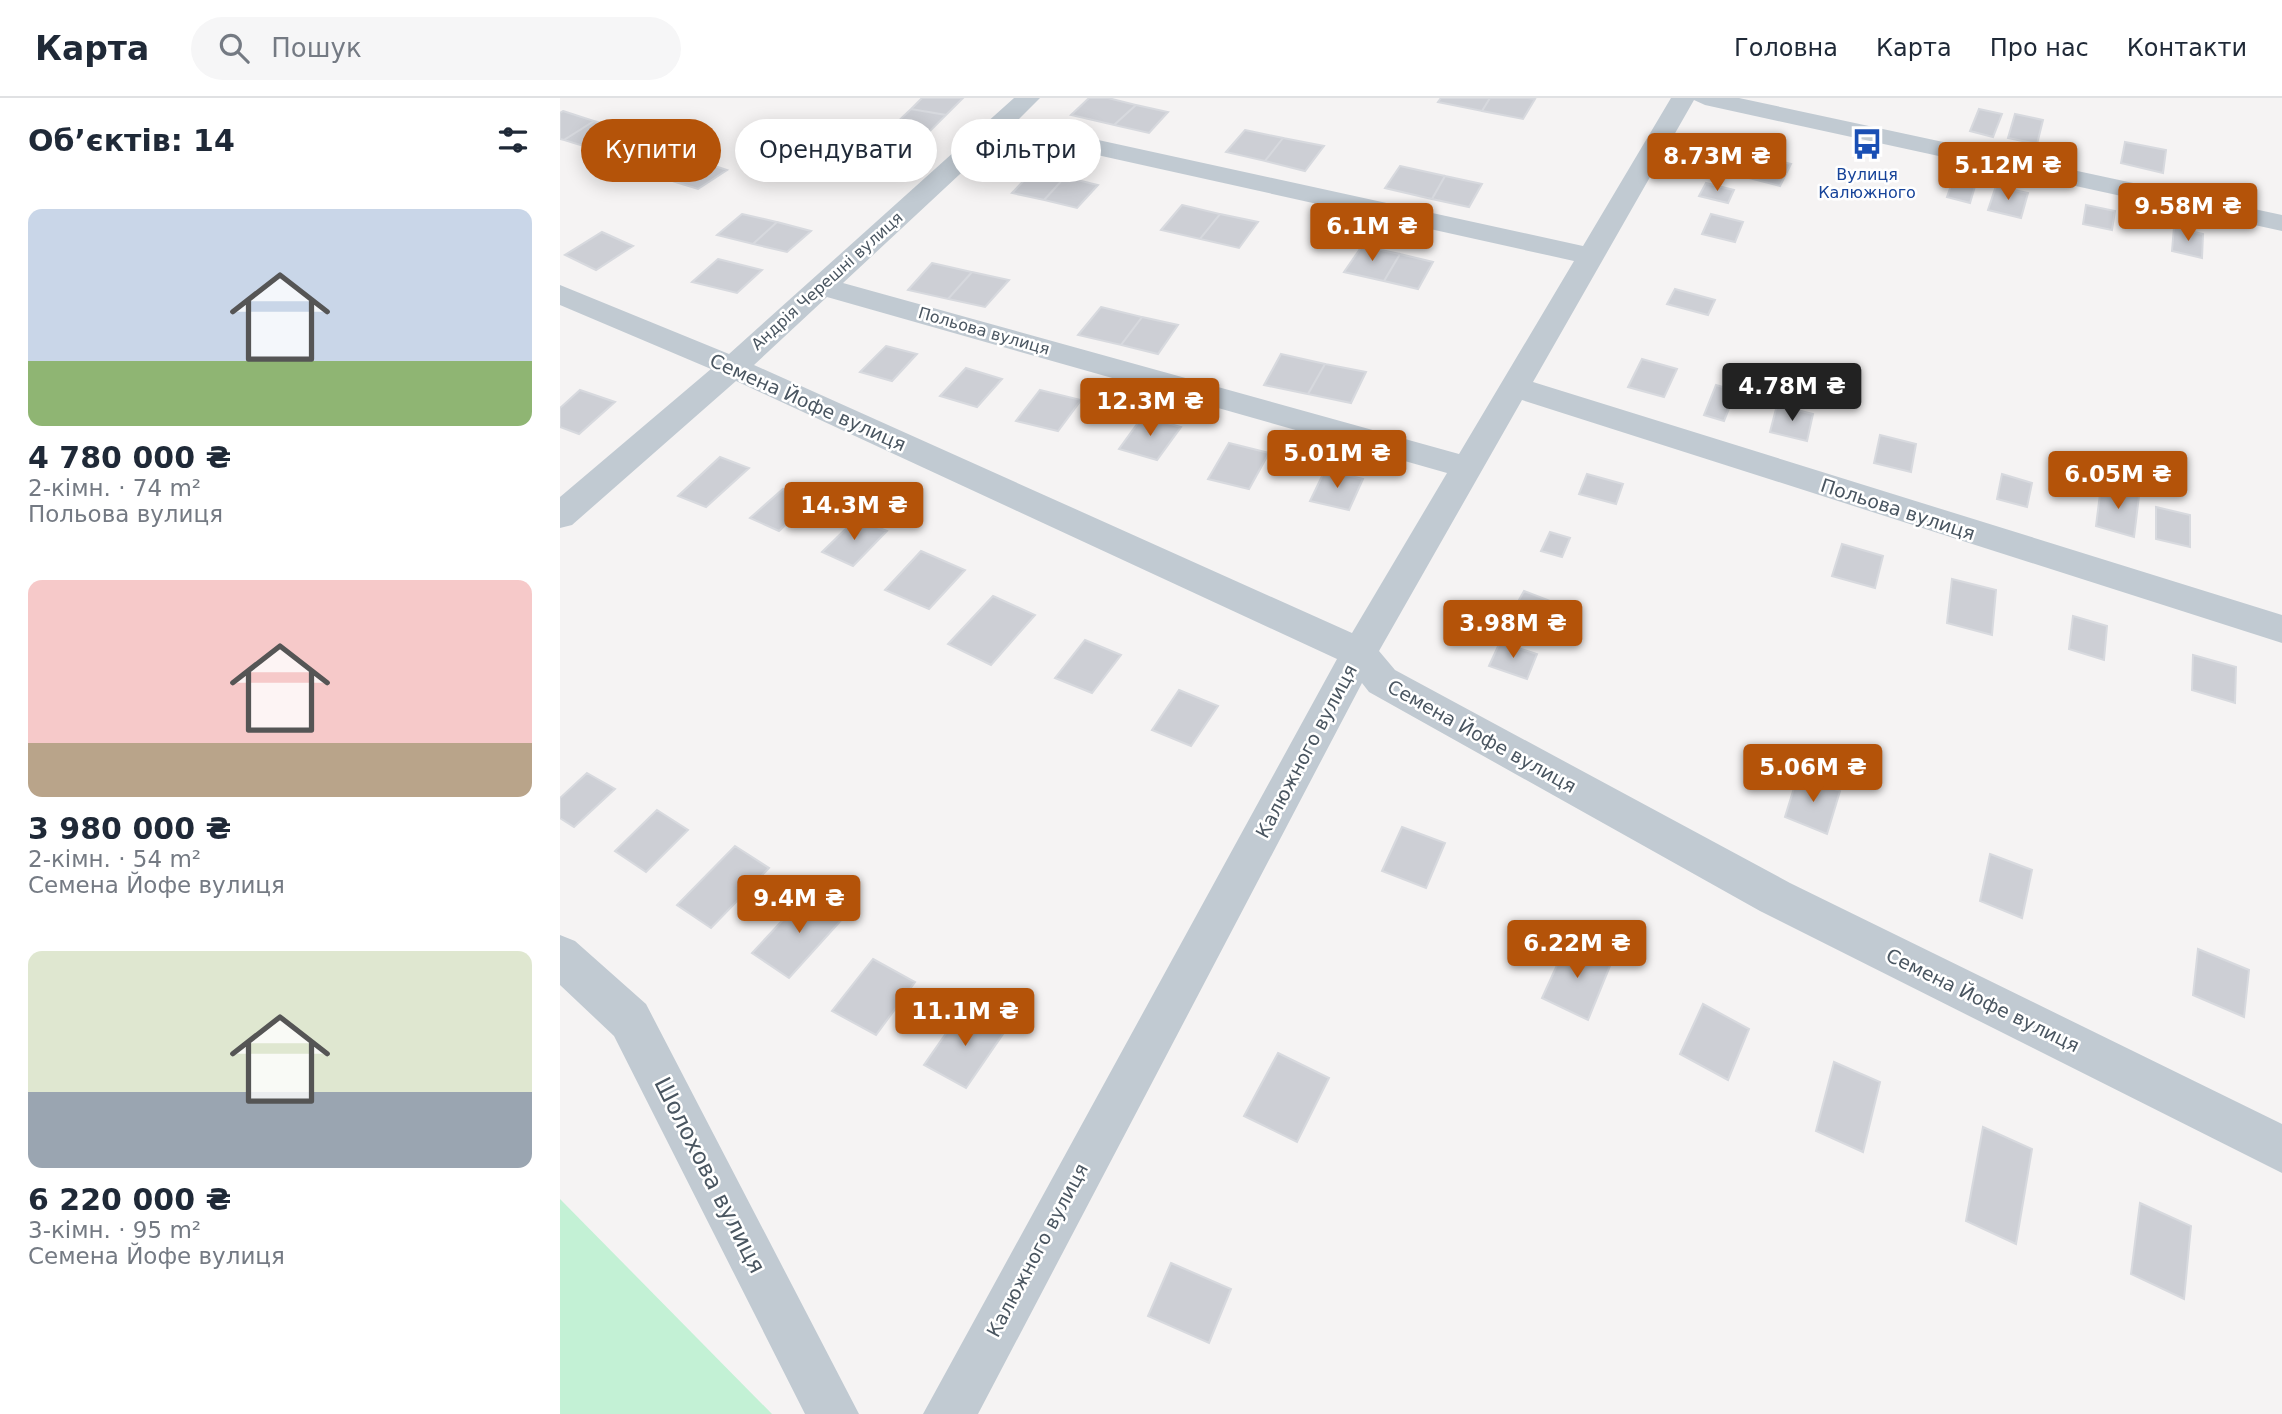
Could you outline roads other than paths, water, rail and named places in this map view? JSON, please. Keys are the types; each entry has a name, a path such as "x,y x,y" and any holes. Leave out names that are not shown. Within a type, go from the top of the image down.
{"street":[{"name":"Андрія Черешні вулиця","path":"1006,119 1028,98"},
{"name":"Калюжного вулиця","path":"948,1414 1359,653 1683,98"},
{"path":"1705,98 2282,223"},
{"path":"1101,148 1591,256"},
{"name":"Андрія Черешні вулиця","path":"560,516 733,367 951,169"},
{"name":"Польова вулиця","path":"822,286 1469,468"},
{"name":"Семена Йофе вулиця","path":"560,293 733,367 1359,653 1382,681 1775,897 2282,1149"},
{"name":"Польова вулиця","path":"1515,387 2282,629"},
{"name":"Шолохова вулиця","path":"560,957 630,1020 833,1414"}],"place":[{"name":"Вулиця Калюжного","path":"1867,144"}]}
